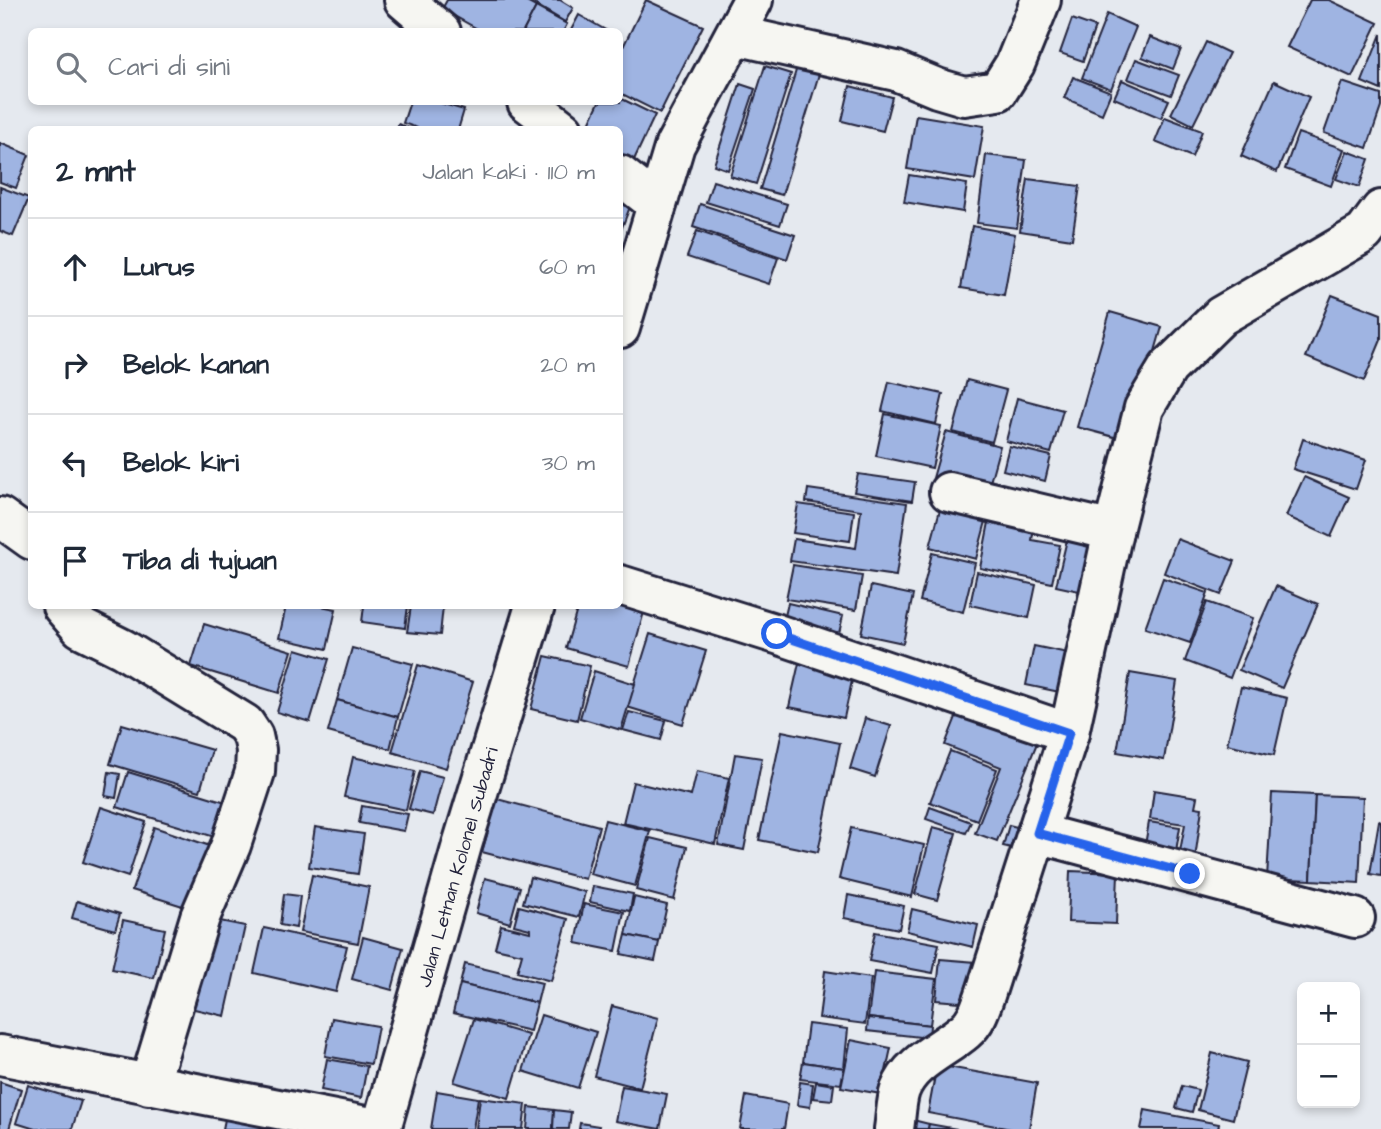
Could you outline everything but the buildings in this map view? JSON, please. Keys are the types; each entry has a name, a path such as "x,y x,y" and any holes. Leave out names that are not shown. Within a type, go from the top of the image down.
{"street":[{"path":"404,0 436,28"},
{"path":"623,318 675,145 753,0"},
{"path":"735,35 896,71 964,96 998,91 1015,64 1041,0"},
{"path":"531,105 558,126"},
{"path":"623,177 657,204"},
{"path":"894,1129 901,1089 909,1076 924,1059 967,1030 977,1016 1069,733 1113,531 1144,408 1168,368 1221,316 1375,231"},
{"path":"949,492 1113,531"},
{"path":"0,517 28,537"},
{"path":"623,585 1069,733"},
{"path":"65,609 81,628 123,649 245,724 253,736 256,750 255,772 231,845 200,917 149,1085"},
{"name":"Jalan Letnan Kolonel Subadri","path":"381,1129 462,845 534,609"},
{"path":"1037,833 1355,918"},
{"path":"0,1055 381,1129"}],"route":[{"path":"777,634 1069,733 1037,833 1190,874"}]}
